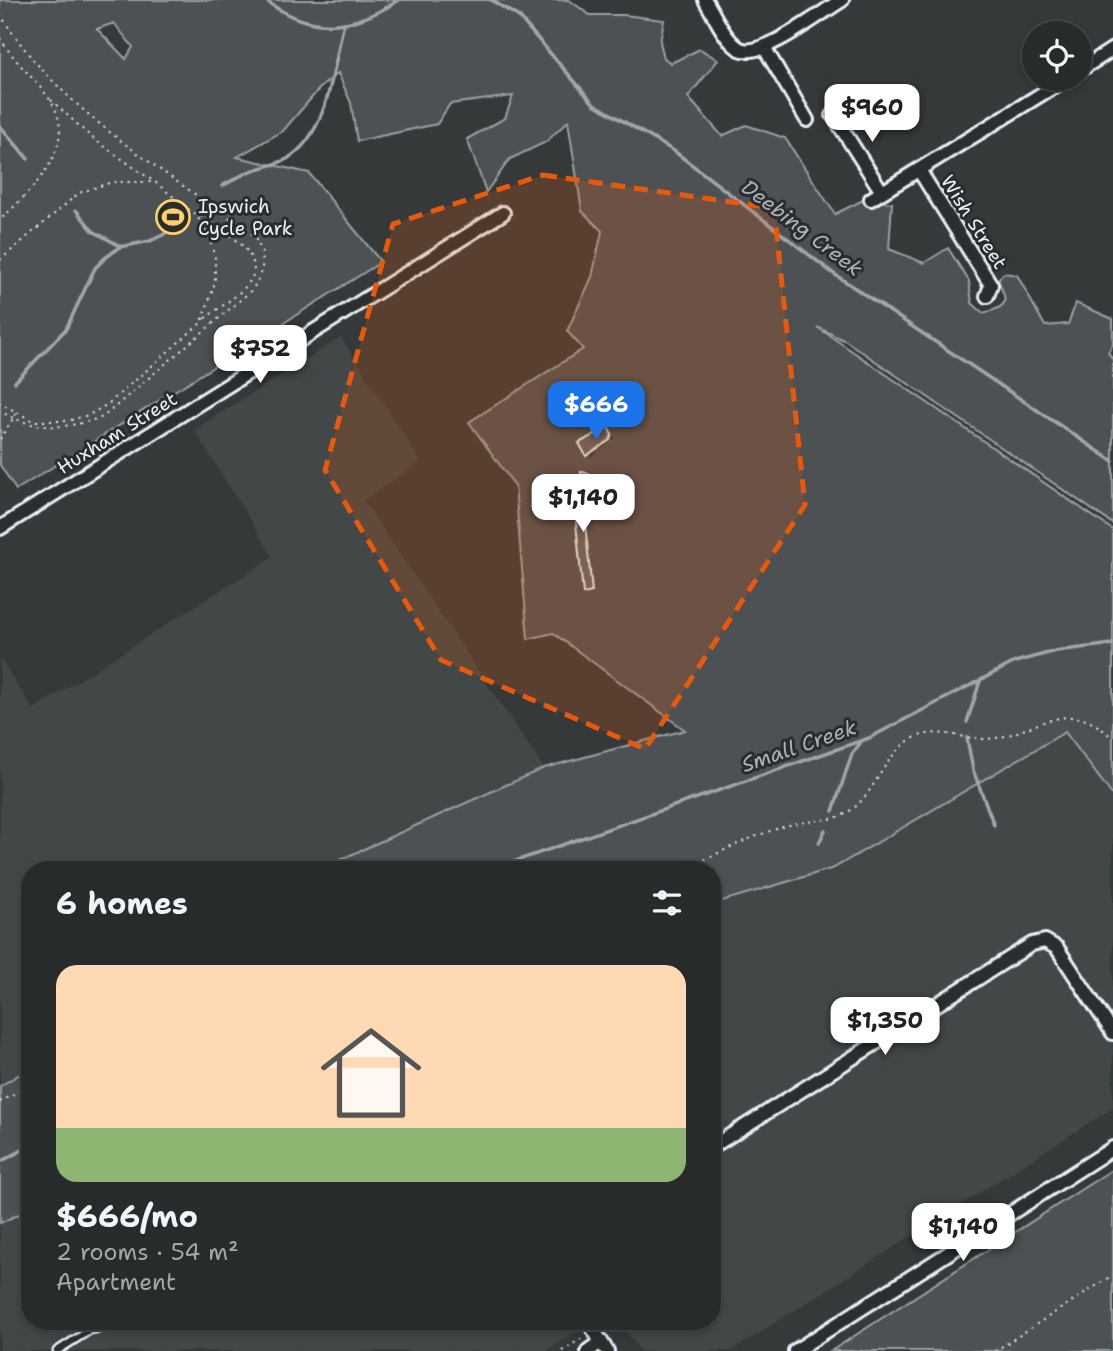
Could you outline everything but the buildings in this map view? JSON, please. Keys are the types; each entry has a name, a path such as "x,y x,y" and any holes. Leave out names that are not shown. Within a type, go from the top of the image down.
{"street":[{"path":"705,0 734,45 742,50 764,47 842,0"},
{"path":"764,47 807,120"},
{"path":"1092,62 1113,49"},
{"path":"833,114 877,195 1047,91"},
{"name":"Wish Street","path":"919,170 990,285 987,296"},
{"name":"Huxham Street","path":"0,528 503,213"},
{"path":"721,1141 1032,944 1045,941 1057,948 1113,1033"},
{"path":"795,1351 1113,1148"},
{"path":"588,1351 604,1347 594,1330"}],"lane":[{"path":"57,1351 90,1330"}],"path":[{"path":"0,14 55,85 102,126 252,234 260,244 264,261 261,276 252,290 103,417 76,426 54,429 13,419 0,411"},
{"path":"0,38 50,99 91,137 245,246 252,261 252,278 247,286 201,322 108,404 89,415 49,422 33,421 0,403"},
{"path":"0,220 44,175 56,154 57,118 50,99"},
{"path":"1,259 79,193 112,182 155,182"},
{"path":"191,209 209,237 215,258 215,282 201,322"},
{"path":"0,439 16,414"},
{"path":"704,861 747,840 794,824 847,813 864,798 904,744 919,735 939,732 986,739 1023,731 1051,719 1073,717 1092,722 1113,738"},
{"path":"0,1102 21,1089"},
{"path":"995,1351 1113,1275"}],"highlighted area":[{"path":"543,175 774,208 805,505 645,749 441,660 325,470 393,224"}],"shaded area":[{"path":"0,0 569,0 590,15 624,15 664,20 660,42 664,58 671,63 700,49 718,60 688,97 722,136 746,125 785,138 835,214 863,200 892,203 889,249 924,263 948,248 969,281 972,303 983,313 1003,305 1004,298 998,279 1004,273 1017,275 1045,326 1068,324 1076,303 1113,319 1113,344 1108,352 1113,360 1113,524 846,341 817,327 1113,530 1113,796 1065,732 834,868 721,901 721,861 337,861 544,768 685,730 553,633 528,639 515,486 469,422 583,349 567,331 592,277 602,231 582,211 568,121 546,142 510,159 486,192 467,139 505,118 513,96 450,104 437,124 357,141 351,103 338,73 319,89 283,131 237,157 309,173 381,262 16,490 0,465","holes":["114,23 133,47 126,59 97,29"]},
{"path":"341,337 421,462 363,500 544,768 337,861 21,861 21,1073 0,1086 0,658 33,709 273,557 194,430"},
{"path":"1065,732 1113,796 1113,1108 731,1351 640,1351 625,1330 721,1330 721,901 835,868"},
{"path":"21,1073 21,1213 0,1223 0,1086"},
{"path":"1113,1169 1113,1351 831,1351"},
{"path":"21,1213 21,1330 579,1330 545,1351 0,1351 0,1223"}],"waterway":[{"name":"Deebing Creek","path":"265,0 299,19 332,24 365,18 399,0"},
{"name":"Deebing Creek","path":"491,0 519,17 594,104 674,151 834,274 1113,461"},
{"path":"222,186 246,173 287,159 301,148 321,117 344,23"},
{"path":"0,126 28,159"},
{"path":"76,210 93,231 120,246"},
{"path":"15,382 66,329 95,268 105,258 120,247 150,241 163,235 179,221"},
{"name":"Small Creek","path":"516,861 869,738 1015,662 1056,651 1113,644"},
{"path":"967,722 980,681"},
{"path":"967,738 973,770 994,825"},
{"path":"833,811 852,754 861,742"},
{"path":"819,843 825,830"},
{"name":"Small Creek","path":"0,1162 21,1151"}],"place":[{"name":"Ipswich Cycle Park","path":"173,217"}]}
